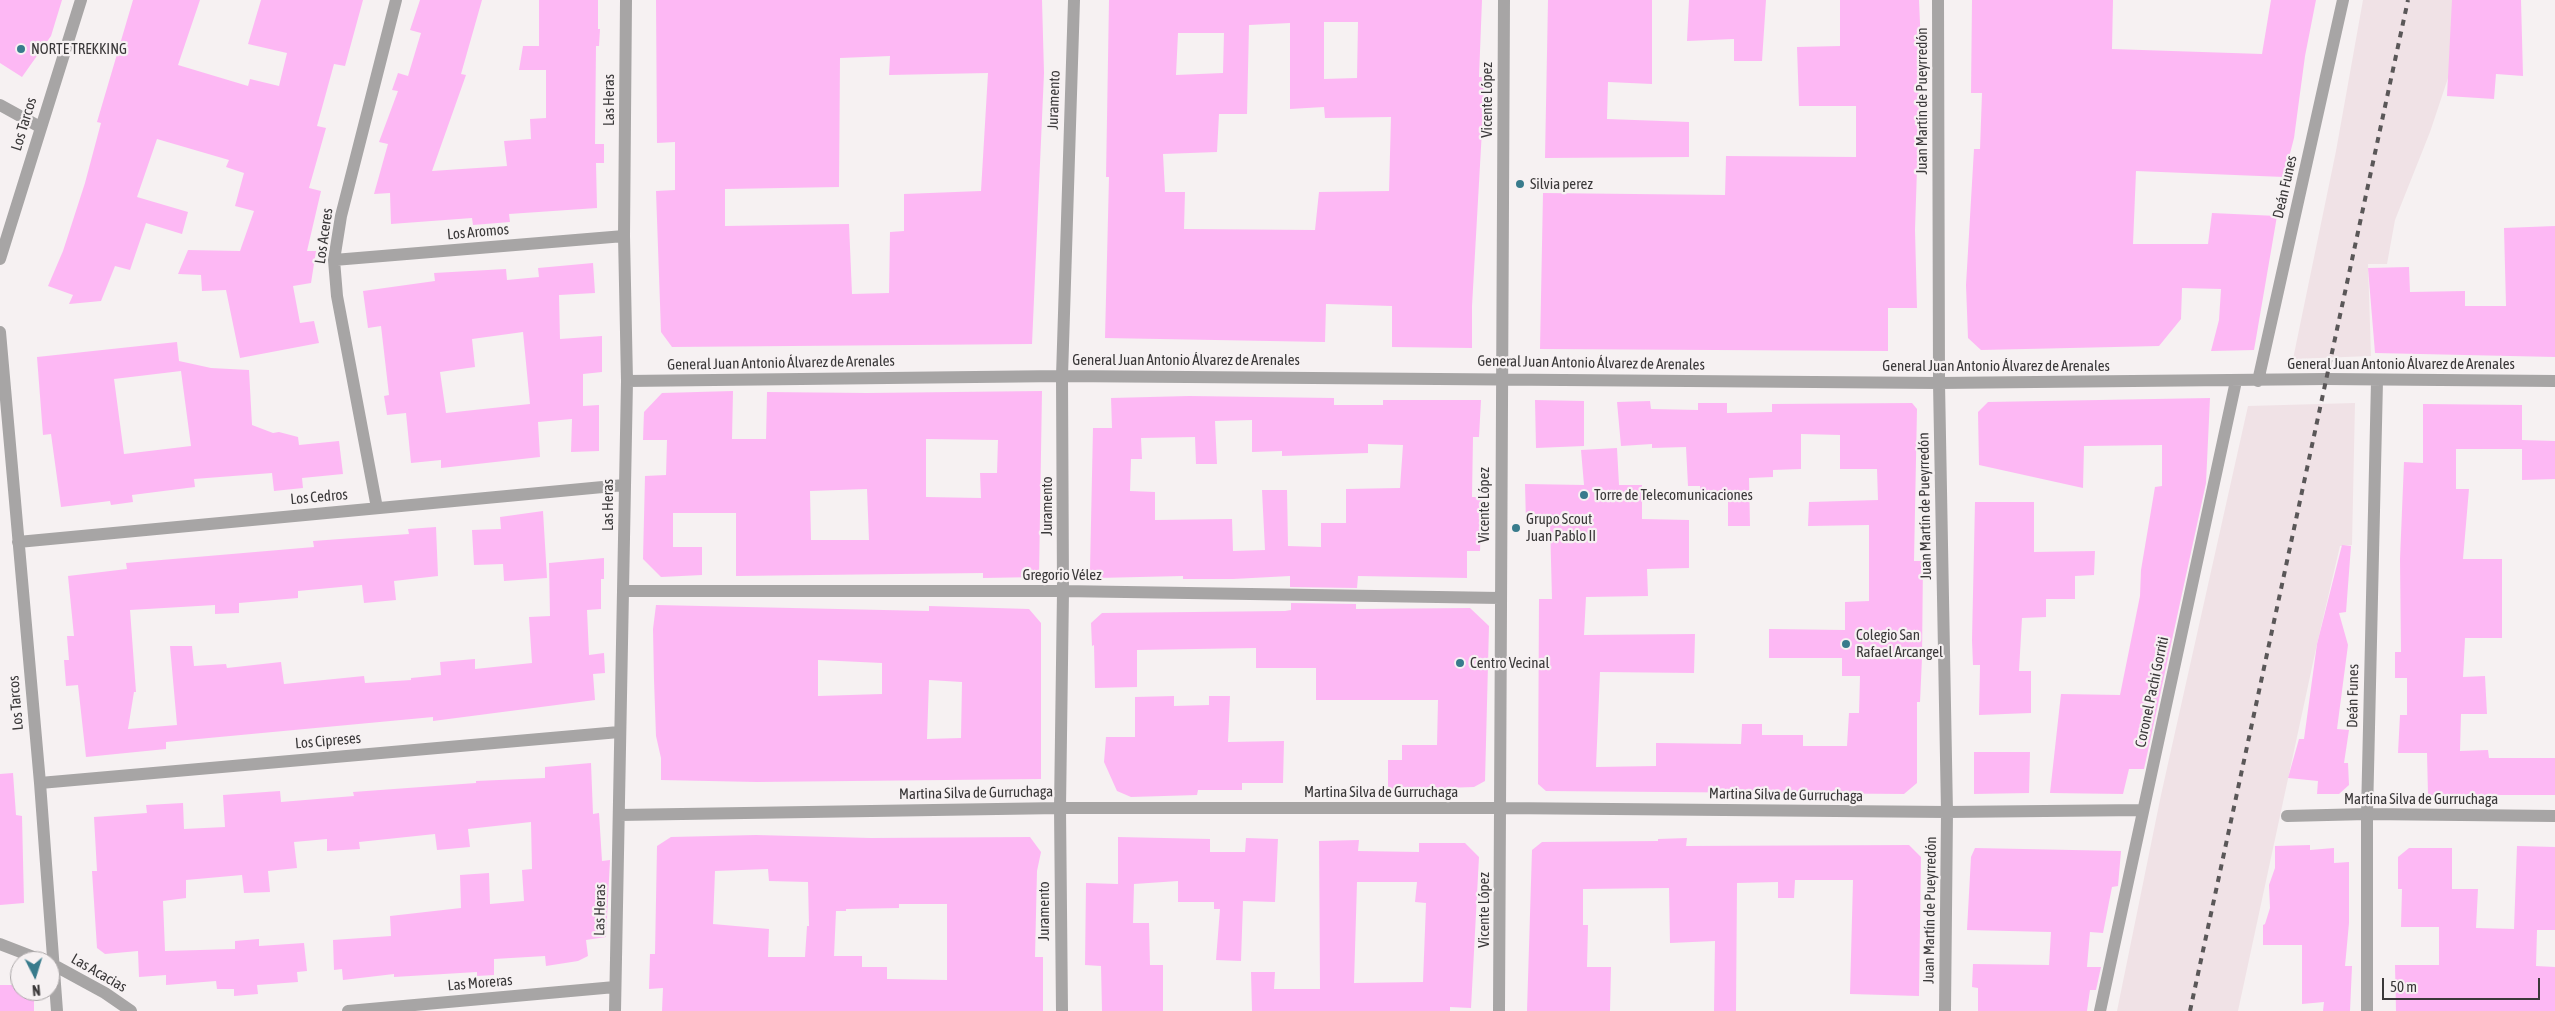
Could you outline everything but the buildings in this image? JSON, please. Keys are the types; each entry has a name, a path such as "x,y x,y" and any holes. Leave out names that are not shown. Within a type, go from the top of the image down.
{"street":[{"name":"Los Tarcos","path":"0,259 81,0"},
{"name":"Los Aceres","path":"377,508 337,296 334,260 341,216 396,0"},
{"name":"Las Heras","path":"615,1011 619,732 624,591 626,0"},
{"name":"Juramento","path":"1062,1011 1060,808 1063,591 1062,376 1074,0"},
{"name":"Vicente López","path":"1499,1011 1504,0"},
{"name":"Juan Martín de Pueyrredón","path":"1938,0 1939,383 1947,812 1945,1011"},
{"name":"Deán Funes","path":"2258,381 2343,0"},
{"path":"0,105 40,127"},
{"name":"Los Aromos","path":"334,260 624,236"},
{"name":"Los Tarcos","path":"0,332 40,783 48,951"},
{"name":"General Juan Antonio Álvarez de Arenales","path":"626,381 1062,376 1939,383 2555,381"},
{"name":"Coronel Pachi Gorriti","path":"2100,1011 2236,381"},
{"name":"Deán Funes","path":"2367,1011 2366,814 2377,381"},
{"name":"Los Cedros","path":"18,542 624,485"},
{"name":"Gregorio Vélez","path":"624,591 1063,591 1500,598"},
{"name":"Los Cipreses","path":"40,783 619,732"},
{"name":"Martina Silva de Gurruchaga","path":"619,815 1060,808 1501,808 1947,812 2143,810"},
{"name":"Martina Silva de Gurruchaga","path":"2287,816 2366,814 2555,816"},
{"name":"Las Acacias","path":"0,944 18,951"},
{"name":"Las Acacias","path":"60,969 105,993 131,1011"},
{"name":"Las Moreras","path":"348,1011 615,987"}],"shaded area":[{"path":"2363,0 2460,0 2453,63 2430,132 2395,220 2387,264 2368,264 2371,356 2293,359 2336,151"},
{"path":"2355,403 2352,545 2340,546 2238,1011 2117,1011 2161,795 2248,406"}],"railway":[{"path":"2190,1011 2408,0"}],"place":[{"name":"NORTE TREKKING","path":"21,49"},
{"name":"Silvia perez","path":"1520,184"},
{"name":"Torre de Telecomunicaciones","path":"1584,495"},
{"name":"Grupo Scout Juan Pablo II","path":"1516,528"},
{"name":"Colegio San Rafael Arcangel","path":"1846,644"},
{"name":"Centro Vecinal","path":"1460,663"}]}
